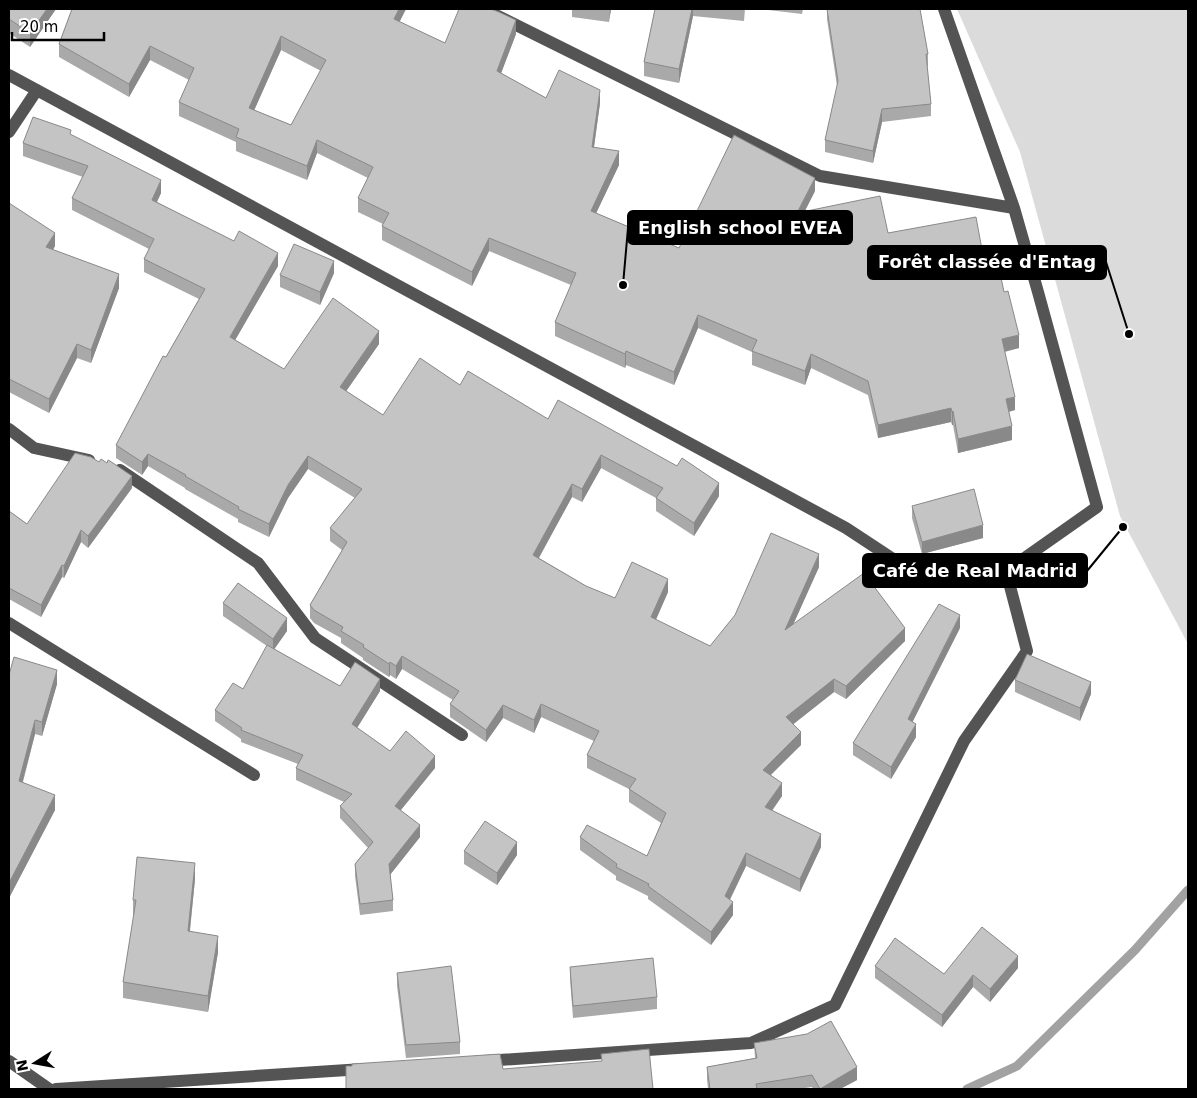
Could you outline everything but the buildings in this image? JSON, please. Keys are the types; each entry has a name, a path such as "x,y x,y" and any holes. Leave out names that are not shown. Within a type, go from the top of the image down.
{"street":[{"path":"484,9 820,176 1014,208"},
{"path":"9,75 846,528 928,582 1006,571 1098,507 1014,208 944,9"},
{"path":"9,132 37,90"},
{"path":"9,429 34,448 109,464 258,563 314,638 462,735"},
{"path":"473,1062 751,1043 835,1005 964,741 1027,651 1006,571"},
{"path":"9,623 254,775"},
{"path":"9,1061 49,1089"},
{"path":"56,1089 374,1068"}],"shaded area":[{"path":"957,9 1188,9 1188,644 1120,516 1020,152"}],"waterway":[{"path":"967,1089 1017,1066 1135,950 1188,890"}],"place":[{"name":"English school EVEA","path":"623,285"},
{"name":"Forêt classée d'Entag","path":"1129,334"},
{"name":"Café de Real Madrid","path":"1123,527"}]}
